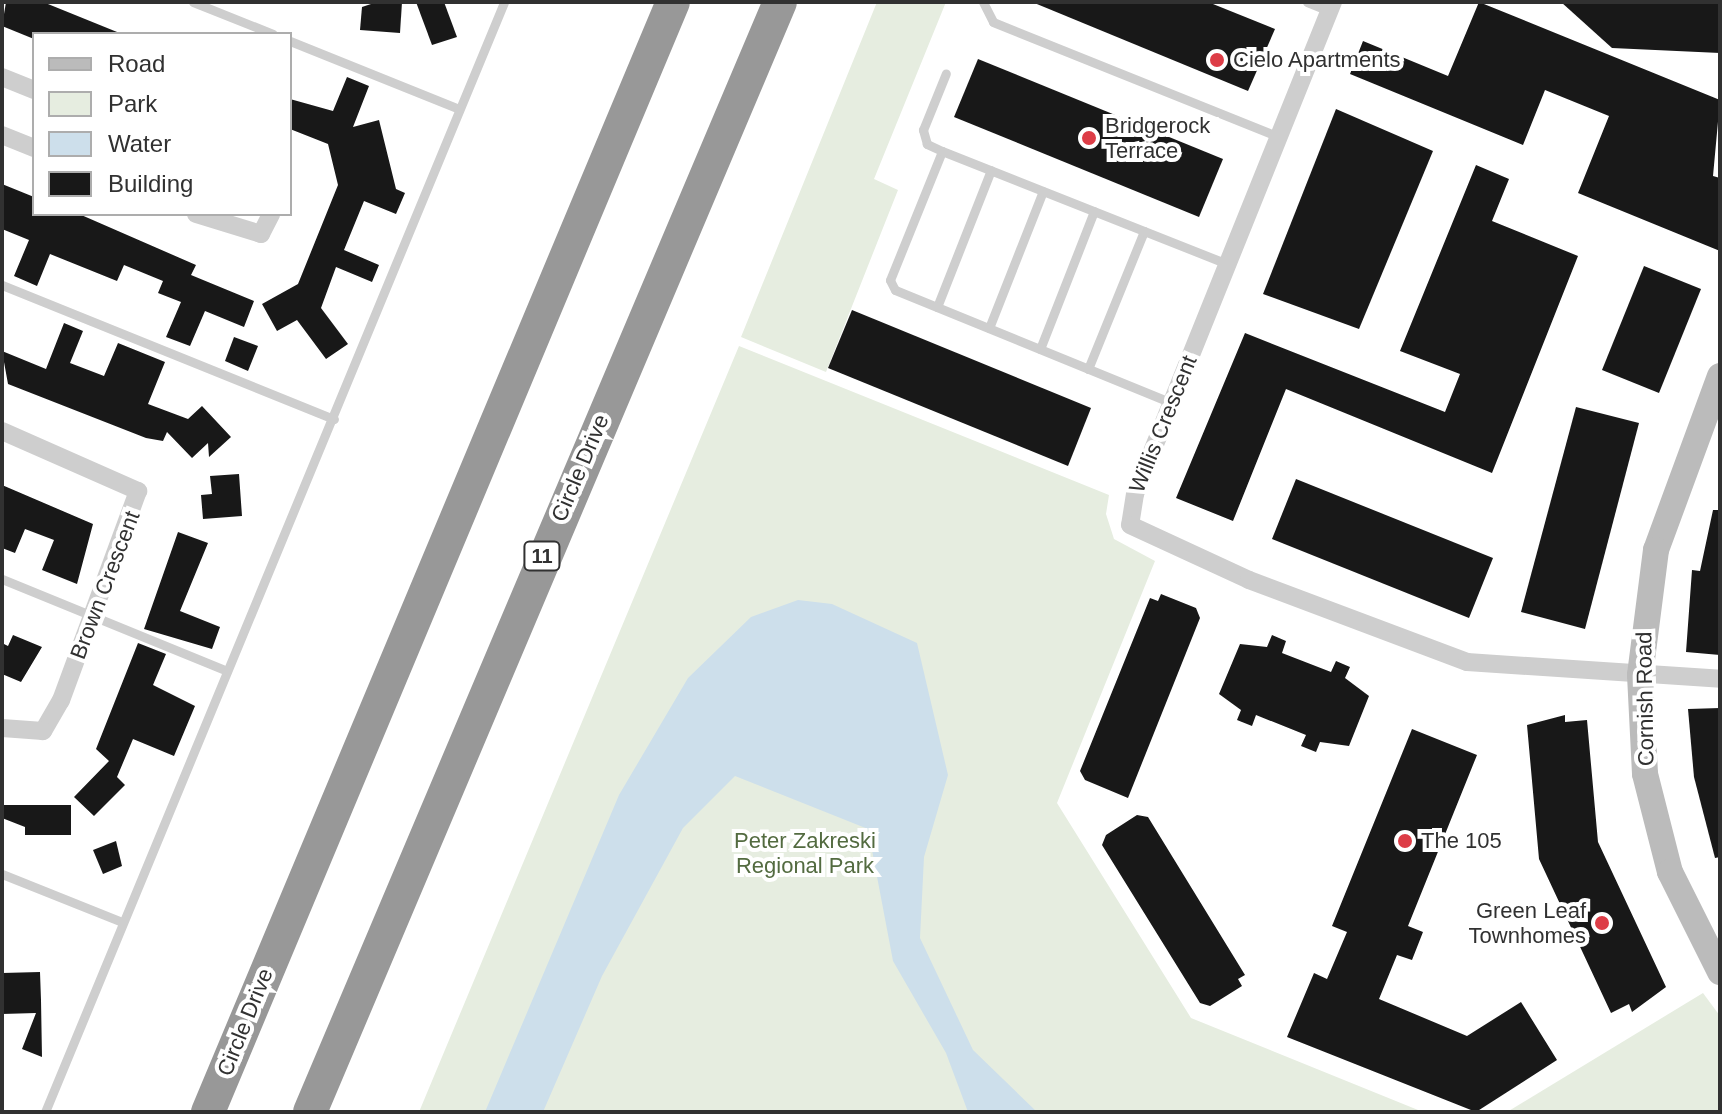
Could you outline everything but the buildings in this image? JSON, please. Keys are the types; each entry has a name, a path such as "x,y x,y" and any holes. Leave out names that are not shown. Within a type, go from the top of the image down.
{"highway":[{"name":"Circle Drive","path":"208,1112 673,2"},
{"name":"Circle Drive","path":"310,1112 780,2"}],"street":[{"name":"Willis Crescent","path":"1331,7 1126,516 1142,533 1467,662 1640,675"},
{"path":"2,77 32,89"},
{"path":"2,135 32,147"},
{"path":"202,216 261,234 270,216"},
{"name":"Cornish Road","path":"1720,376 1656,550 1640,675 1645,774 1670,872 1720,972"},
{"name":"Brown Crescent","path":"2,431 138,491 93,616 43,731 2,728"},
{"path":"1640,675 1720,679"}],"lane":[{"path":"193,2 268,32"},
{"path":"45,1112 504,2"},
{"path":"983,2 993,22 1279,137"},
{"path":"1307,2 1331,7"},
{"path":"292,42 459,109"},
{"path":"946,73 923,130 927,144 1227,264"},
{"path":"942,151 890,280 895,290 1172,403"},
{"path":"937,307 991,170"},
{"path":"989,328 1043,191"},
{"path":"1040,349 1094,211"},
{"path":"1088,369 1144,231"},
{"path":"2,285 334,419"},
{"path":"2,579 227,671"},
{"path":"2,874 122,922"}],"green space":[{"path":"877,2 946,2 874,179 898,190 826,372 741,337"},
{"name":"Peter Zakreski Regional Park","path":"739,346 1109,495 1106,514 1114,539 1155,561 1057,803 1191,1018 1423,1112 419,1112"},
{"path":"1703,993 1720,1016 1720,1112 1507,1112"}],"water":[{"path":"798,600 832,604 917,643 948,775 924,857 920,938 973,1050 1037,1112 968,1112 946,1053 893,961 868,829 735,776 683,828 602,976 543,1112 485,1112 619,795 688,678 751,617"}],"place":[{"name":"Cielo Apartments","path":"1217,60"},
{"name":"Bridgerock Terrace","path":"1089,138"},
{"name":"The 105","path":"1405,841"},
{"name":"Green Leaf Townhomes","path":"1602,923"}]}
